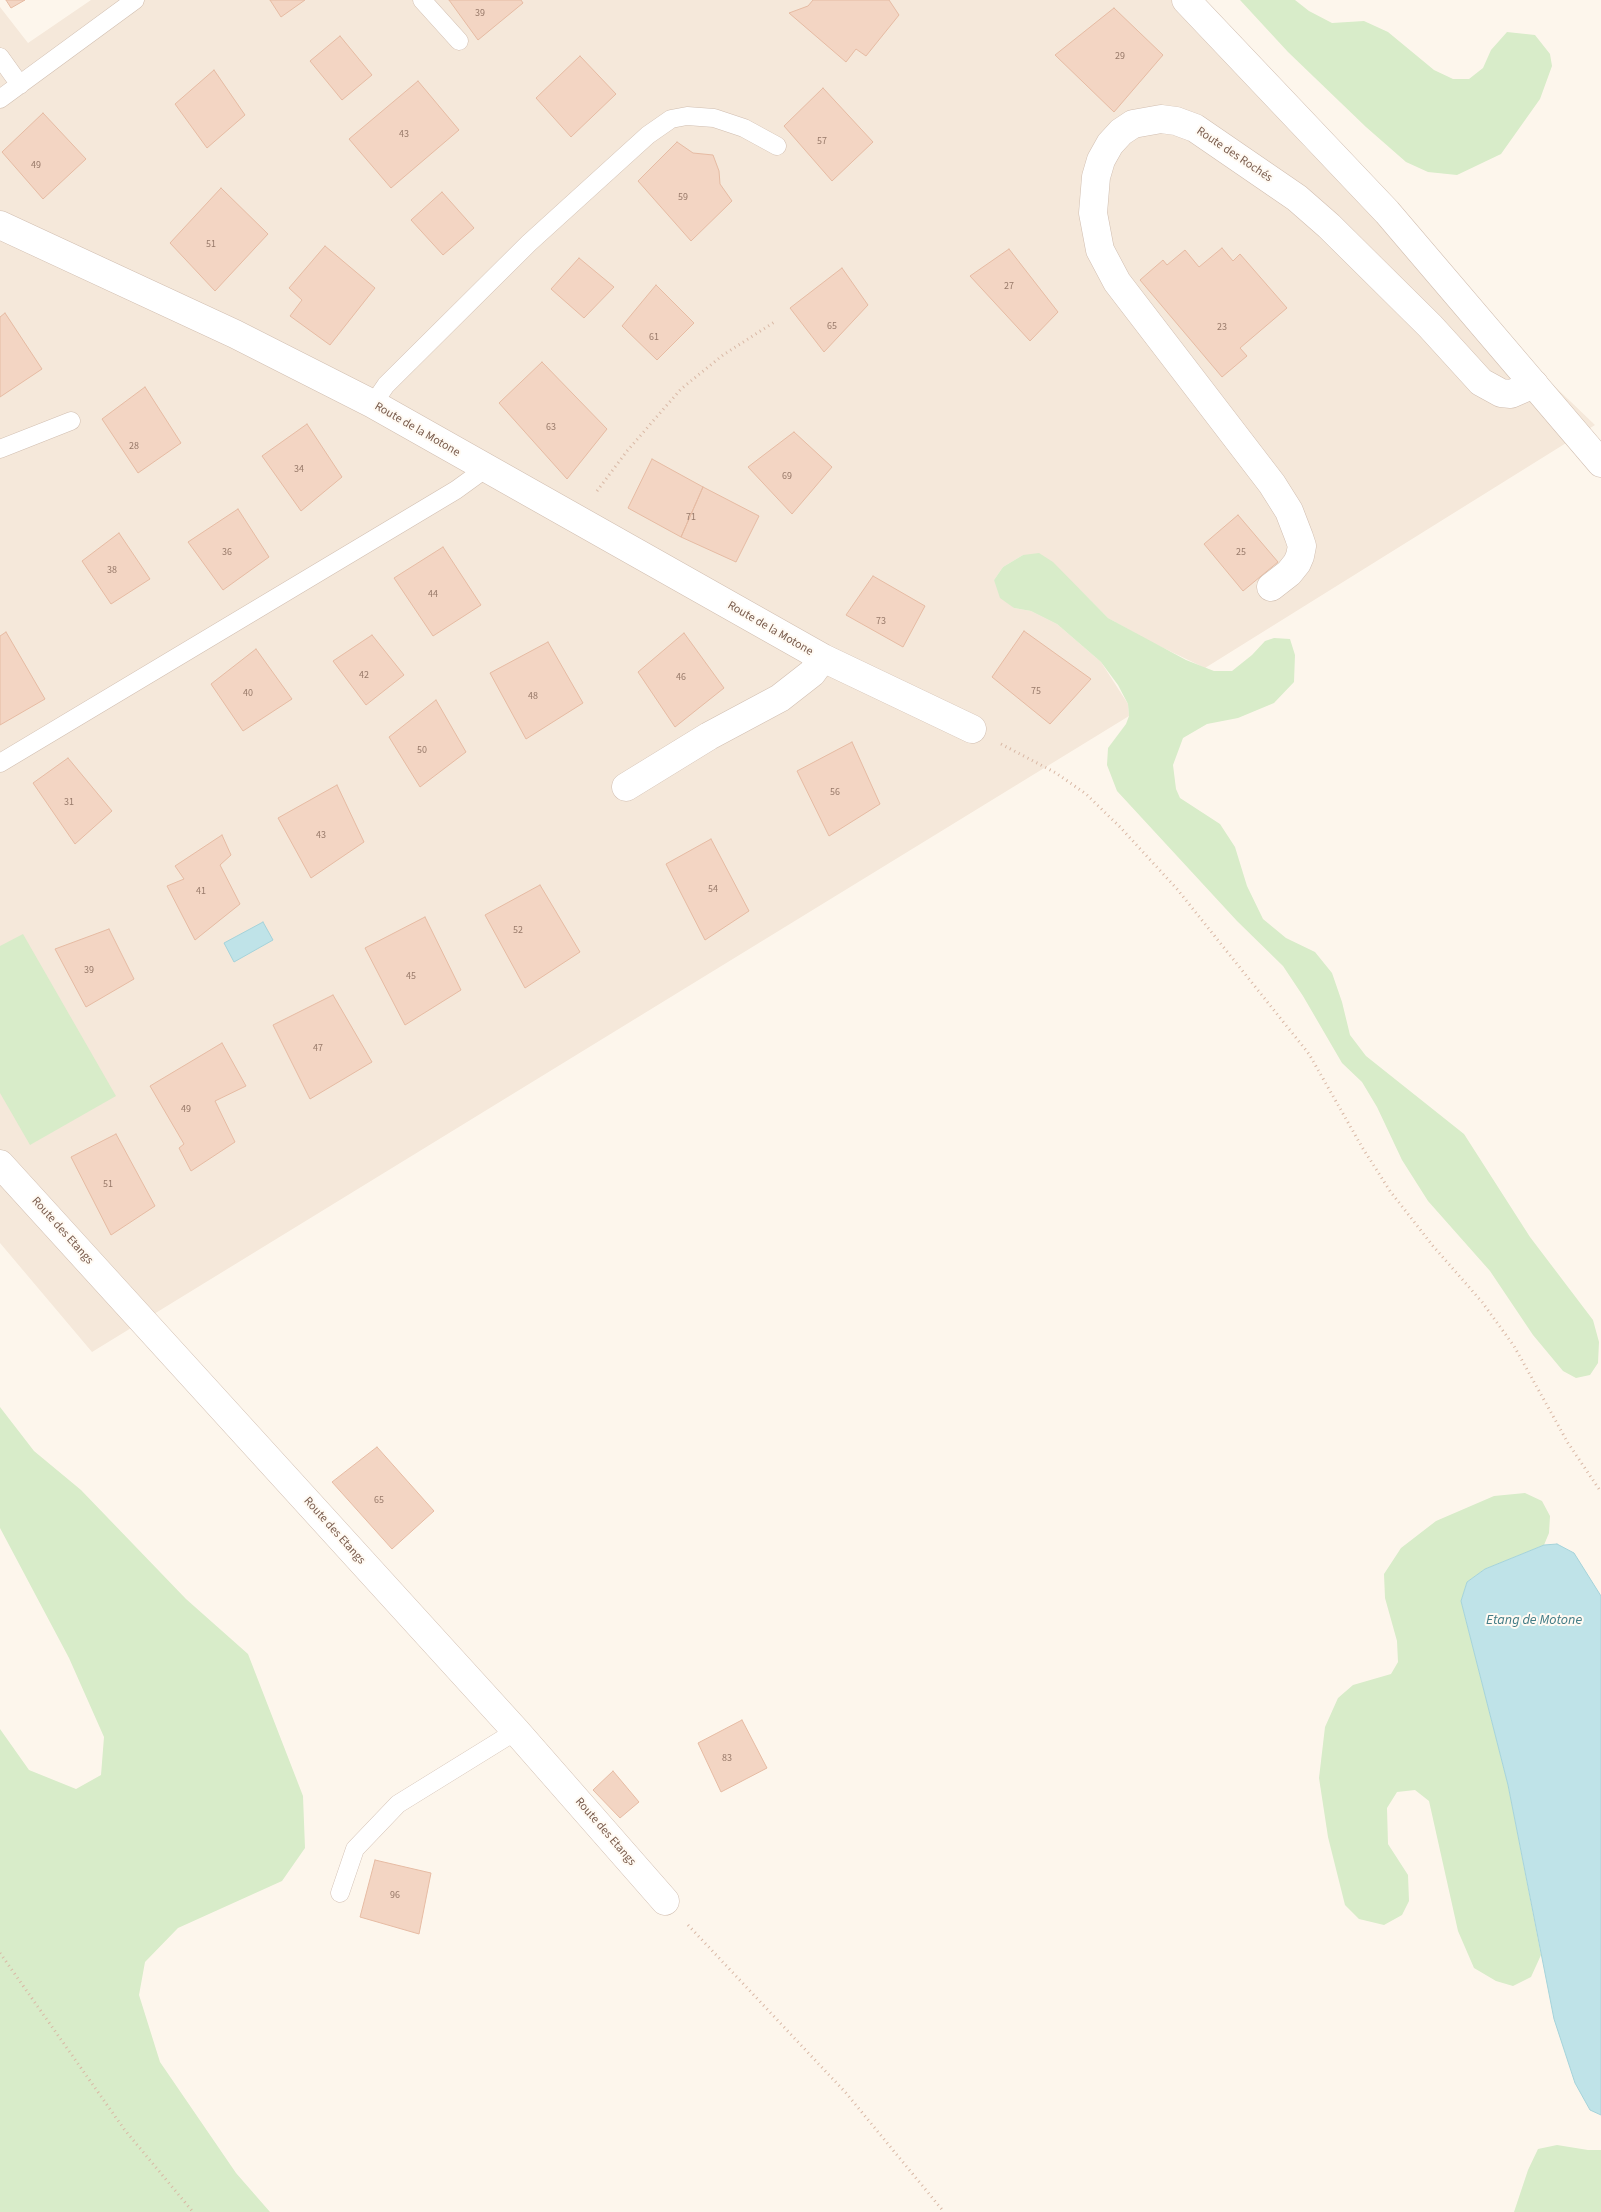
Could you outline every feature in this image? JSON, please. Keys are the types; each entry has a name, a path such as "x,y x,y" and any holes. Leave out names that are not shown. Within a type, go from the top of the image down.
{"street":[{"path":"1186,0 1387,212 1601,463"},
{"name":"Route des Rochés","path":"1271,587 1289,573 1297,564 1300,556 1302,546 1292,518 1272,484 1117,282 1100,250 1093,213 1096,177 1101,160 1110,144 1121,132 1133,124 1161,119 1176,121 1195,128 1297,198 1330,226 1430,326 1480,382 1501,393 1511,394 1534,384"},
{"name":"Route de la Motone","path":"0,225 235,334 373,404 822,658 972,729"},
{"name":"Route de la Motone","path":"626,786 709,736 780,698 812,673 822,658"},
{"name":"Route des Etangs","path":"0,1164 516,1731 665,1901"}],"lane":[{"path":"0,99 135,0"},
{"path":"422,0 459,41"},
{"path":"0,57 20,85"},
{"path":"373,404 386,385 529,243 648,135 671,120 687,116 714,118 744,128 778,146"},
{"path":"0,449 71,421"},
{"path":"0,762 456,490 485,469"},
{"path":"340,1893 355,1849 398,1804 516,1731"}],"path":[{"path":"578,520 627,451 681,388 723,355 776,321"},
{"path":"972,729 1056,773 1086,794 1120,827 1177,889 1309,1054 1362,1147 1390,1191 1433,1246 1482,1302 1514,1346 1568,1444 1601,1492"},
{"path":"665,1901 846,2093 944,2212"},
{"path":"0,1953 124,2129 193,2212"}],"shaded area":[{"path":"91,0 1184,0 1305,147 1595,425 1205,668 1153,643 1108,618 1081,591 1023,555 1003,567 994,580 1014,608 1031,611 1057,624 1101,662 1128,704 1129,716 92,1352 0,1243 0,7 28,43"}],"green space":[{"path":"1240,0 1295,0 1309,11 1332,23 1364,21 1388,32 1434,70 1453,79 1469,79 1483,68 1491,50 1507,32 1535,35 1550,54 1552,66 1540,99 1501,154 1457,175 1428,172 1406,162 1366,127 1288,52"},
{"path":"1039,553 1053,562 1108,618 1186,660 1214,671 1232,671 1252,655 1265,641 1274,638 1290,639 1295,655 1294,682 1274,703 1238,718 1207,724 1183,738 1173,765 1176,789 1180,798 1220,824 1235,847 1247,886 1263,919 1286,938 1315,952 1332,973 1342,1002 1350,1035 1366,1056 1464,1134 1530,1237 1593,1320 1599,1342 1598,1363 1590,1375 1576,1378 1563,1371 1533,1335 1490,1271 1428,1201 1402,1160 1377,1107 1362,1082 1342,1063 1283,966 1237,921 1117,791 1107,765 1108,748 1126,724 1129,716 1128,704 1118,685 1101,662 1057,624 1031,611 1014,608 1000,598 994,580 1003,567 1023,555"},
{"path":"23,934 116,1096 30,1145 0,1093 0,946"},
{"path":"0,1407 34,1451 81,1490 186,1599 248,1654 303,1796 305,1848 282,1881 178,1928 145,1962 139,1995 160,2062 236,2173 270,2212 0,2212 0,1729 29,1770 76,1789 101,1775 104,1737 69,1658 0,1528"},
{"path":"1525,1493 1542,1501 1550,1516 1549,1533 1544,1545 1485,1569 1467,1582 1461,1601 1508,1785 1541,1955 1531,1977 1513,1986 1496,1981 1474,1968 1458,1931 1429,1801 1415,1790 1397,1792 1387,1808 1388,1844 1408,1875 1409,1901 1402,1915 1384,1925 1359,1919 1345,1905 1328,1837 1319,1778 1325,1727 1338,1698 1353,1685 1391,1674 1398,1662 1397,1641 1385,1598 1384,1574 1401,1548 1436,1521 1494,1496"},
{"path":"1557,2145 1601,2150 1601,2212 1514,2212 1528,2170 1538,2149"}],"water":[{"path":"263,922 273,940 234,962 224,943"},
{"name":"Etang de Motone","path":"1557,1544 1574,1553 1601,1596 1601,2115 1590,2110 1575,2083 1554,2019 1508,1785 1461,1601 1467,1582 1485,1569 1544,1545"}],"building":[{"path":"6,0 25,0 11,8"},
{"path":"270,0 305,0 281,17"},
{"path":"449,0 521,0 523,3 478,40"},
{"path":"813,0 889,0 899,15 866,56 856,49 846,62 789,13 808,6"},
{"path":"1114,8 1163,55 1114,112 1055,55"},
{"path":"340,36 372,75 342,100 310,61"},
{"path":"580,56 616,94 571,137 536,98"},
{"path":"214,70 245,115 207,148 175,104"},
{"path":"418,81 459,130 391,188 349,139"},
{"path":"823,88 873,142 832,181 784,126"},
{"path":"43,113 86,159 43,199 2,152"},
{"path":"677,142 693,153 713,155 719,171 720,184 732,201 691,241 638,181"},
{"path":"221,188 268,234 215,291 170,243"},
{"path":"442,192 474,228 443,255 411,220"},
{"path":"325,246 375,288 330,345 290,316 302,300 289,288"},
{"path":"1222,248 1233,261 1240,254 1287,308 1240,348 1247,356 1222,377 1140,280 1163,260 1167,265 1185,250 1199,267"},
{"path":"1009,249 1058,312 1030,341 970,276"},
{"path":"579,258 614,287 584,318 551,289"},
{"path":"842,268 868,305 824,352 790,308"},
{"path":"656,285 694,323 657,360 622,326"},
{"path":"5,313 42,369 0,397 0,317"},
{"path":"542,362 607,429 567,479 499,403"},
{"path":"145,387 181,443 138,473 102,419"},
{"path":"307,424 342,477 301,511 262,456"},
{"path":"794,432 832,467 792,514 748,467"},
{"path":"652,459 703,487 681,537 628,508"},
{"path":"703,487 759,516 736,562 681,537"},
{"path":"238,509 269,557 223,590 188,542"},
{"path":"1238,515 1278,562 1243,591 1204,544"},
{"path":"119,533 150,579 111,604 82,561"},
{"path":"443,547 481,605 433,636 394,578"},
{"path":"873,576 925,606 903,647 846,615"},
{"path":"1024,631 1091,679 1050,724 992,677"},
{"path":"6,632 45,699 0,725 0,636"},
{"path":"684,633 724,688 675,727 638,672"},
{"path":"372,635 404,675 366,705 333,661"},
{"path":"548,642 583,703 526,739 490,673"},
{"path":"256,649 292,699 243,731 211,684"},
{"path":"436,700 466,752 420,787 389,737"},
{"path":"852,742 880,804 829,836 797,771"},
{"path":"68,758 112,811 75,844 33,783"},
{"path":"337,785 364,842 311,878 278,818"},
{"path":"222,835 231,855 220,865 240,904 195,940 167,886 184,879 175,866"},
{"path":"711,839 749,911 705,940 666,864"},
{"path":"540,885 580,952 525,988 485,915"},
{"path":"425,917 461,990 405,1025 365,948"},
{"path":"109,929 134,979 86,1007 55,949"},
{"path":"333,995 372,1062 310,1099 273,1025"},
{"path":"222,1043 246,1086 215,1101 235,1142 191,1171 179,1148 184,1144 150,1086"},
{"path":"116,1134 155,1206 111,1235 71,1157"},
{"path":"377,1447 434,1511 392,1549 332,1482"},
{"path":"742,1720 767,1768 721,1792 698,1743"},
{"path":"613,1771 639,1802 620,1818 593,1790"},
{"path":"375,1860 431,1873 419,1934 360,1917"}]}
